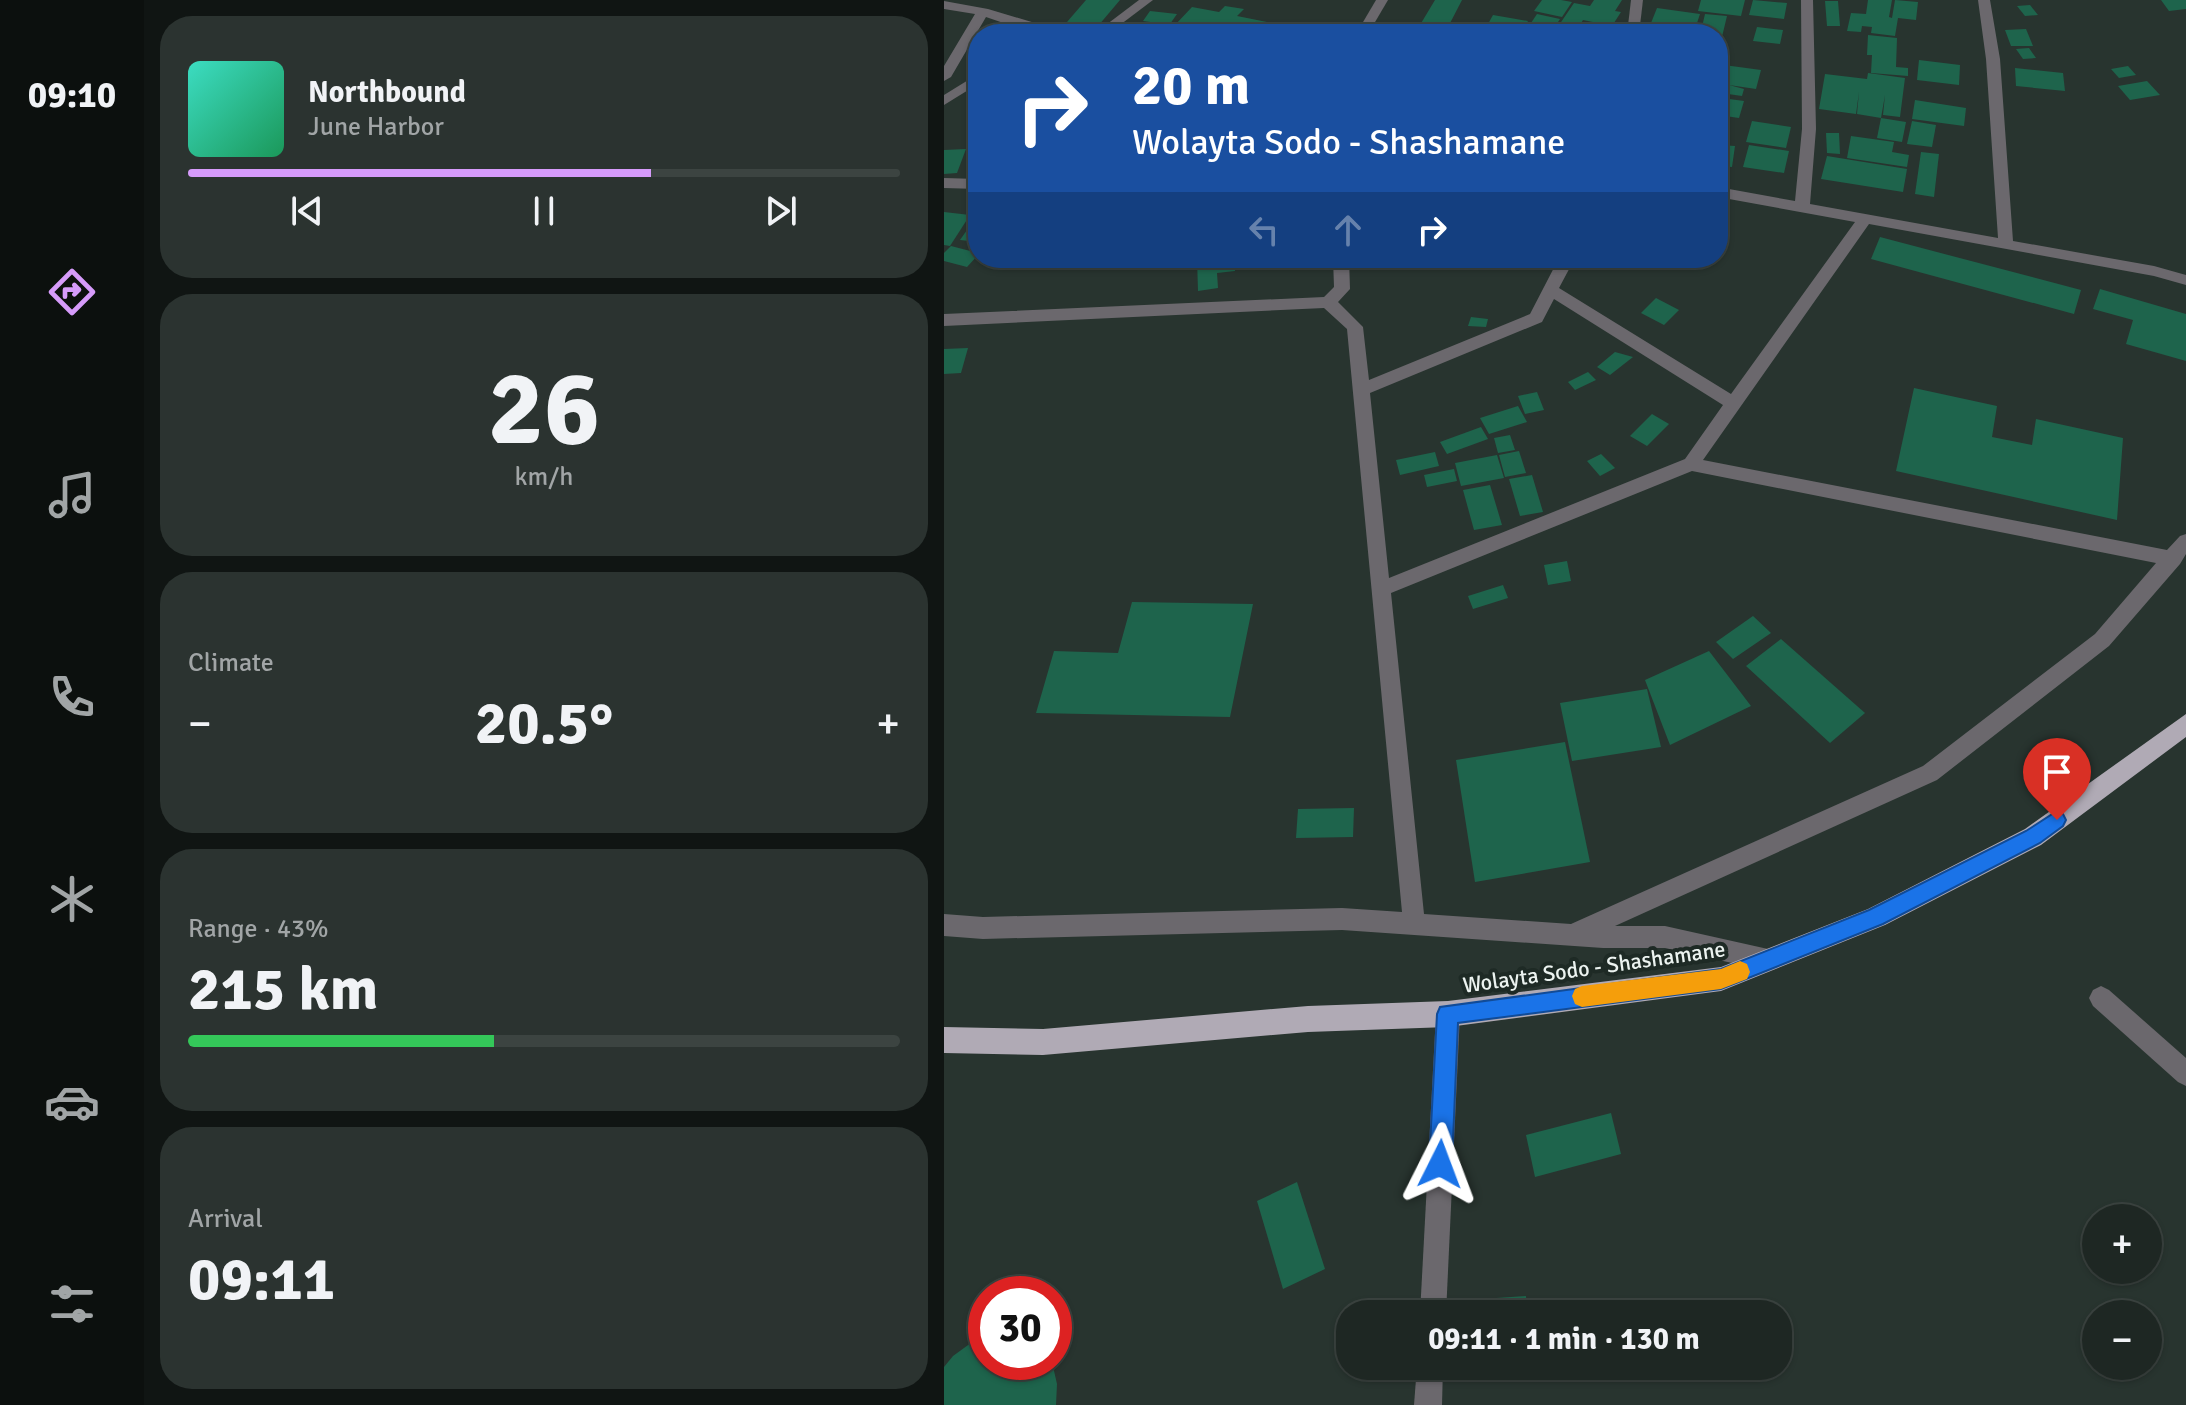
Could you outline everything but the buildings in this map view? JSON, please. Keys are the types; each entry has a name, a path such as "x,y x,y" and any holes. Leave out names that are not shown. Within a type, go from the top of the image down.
{"highway":[{"name":"Wolayta Sodo - Shashamane","path":"944,1040 1043,1042 1308,1019 1448,1014 1721,979 1876,917 2033,837 2186,724"}],"street":[{"path":"1114,24 1147,0"},
{"path":"1368,24 1382,0"},
{"path":"1634,24 1637,0"},
{"path":"1802,206 1809,129 1807,0"},
{"path":"1984,0 1993,59 2006,243"},
{"path":"944,5 1023,24"},
{"path":"976,24 983,12"},
{"path":"944,77 968,37"},
{"path":"944,101 968,85"},
{"path":"944,183 968,184"},
{"path":"1728,194 2006,243 2186,280"},
{"path":"1381,589 1691,464 1866,217"},
{"path":"944,320 1328,302 1342,289 1341,268"},
{"path":"1361,390 1536,318 1562,268"},
{"path":"1551,290 1734,404"},
{"path":"1328,302 1355,327 1414,924"},
{"path":"1691,464 2173,559"},
{"path":"1569,935 1930,773 2102,640 2186,541"},
{"path":"944,925 999,927 1342,919 1569,935 1665,937 1768,960"},
{"path":"2101,998 2186,1074"},
{"path":"1434,1300 1448,1014"},
{"path":"1428,1405 1429,1380"}],"slow traffic":[{"path":"1582,996 1721,979 1740,972"}],"route":[{"path":"1440,1164 1448,1014 1721,979 1876,917 2033,837 2057,820"}]}
